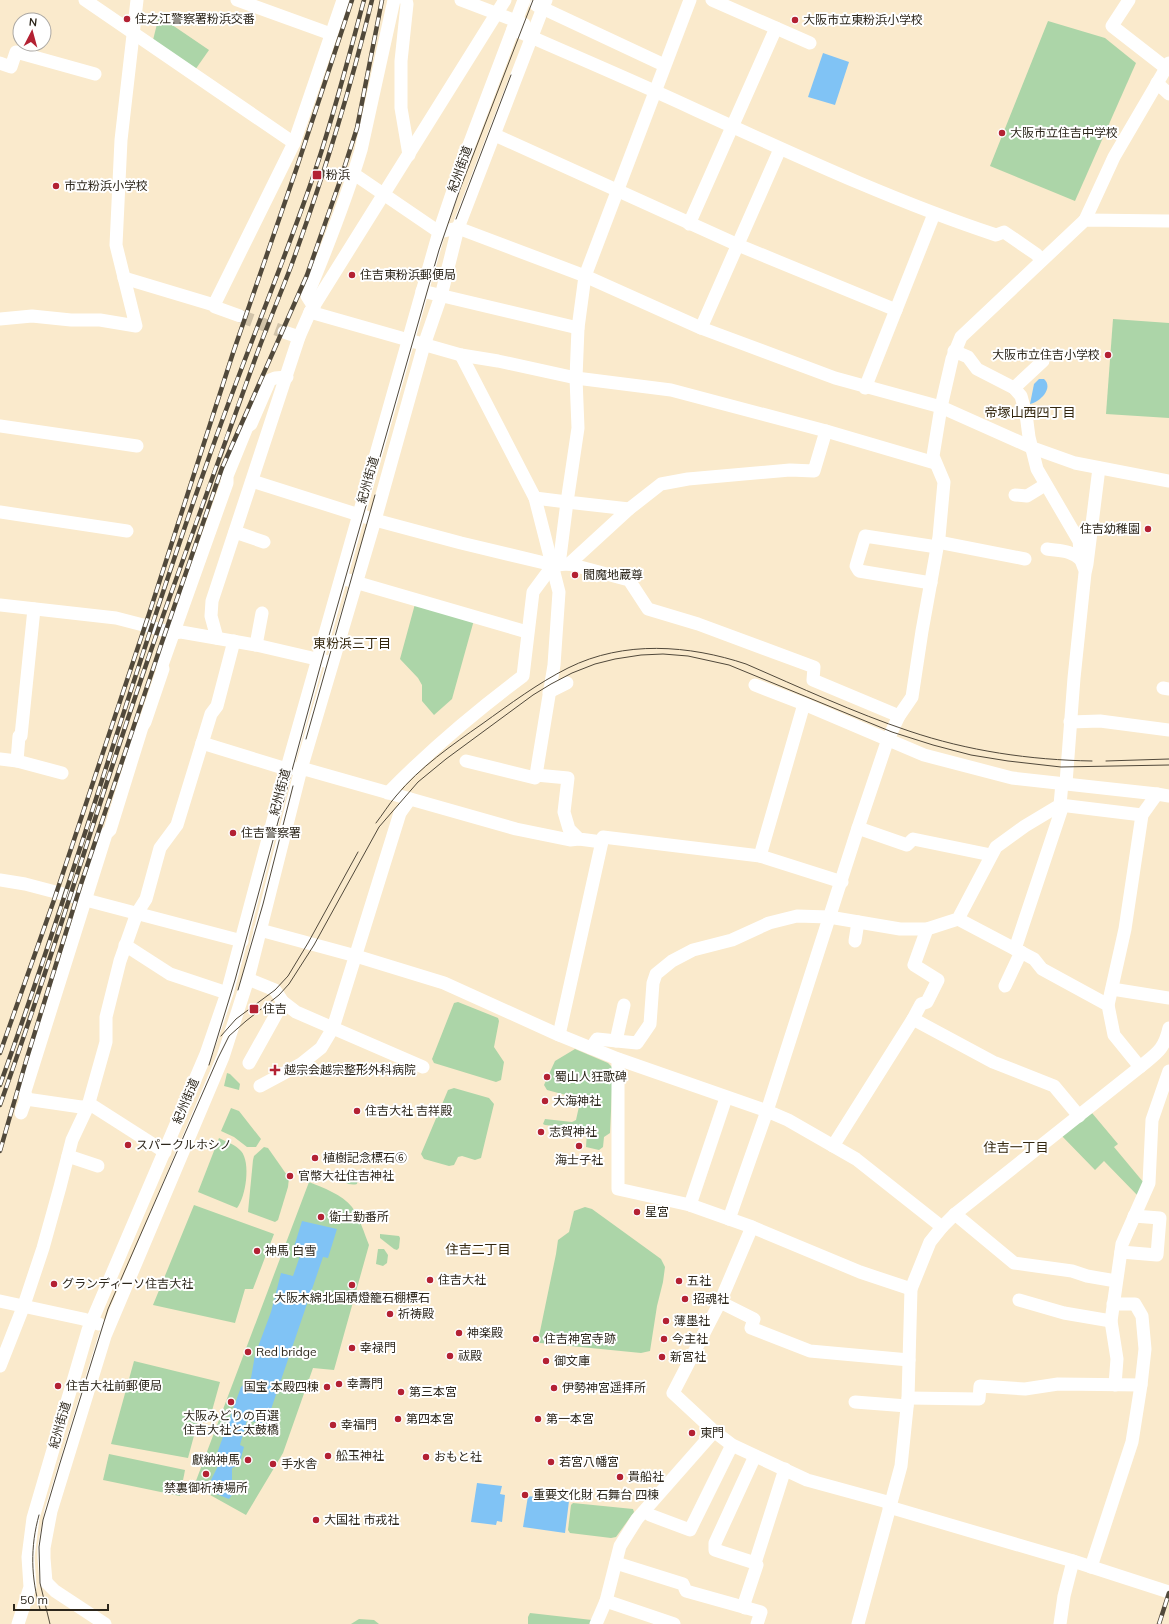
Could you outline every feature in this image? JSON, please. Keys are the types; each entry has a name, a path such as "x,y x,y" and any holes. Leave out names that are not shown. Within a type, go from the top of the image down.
{"street":[{"path":"85,0 294,143"},
{"path":"0,319 32,316 71,320 100,320 136,326 116,245 121,140 137,0"},
{"path":"237,0 331,34"},
{"path":"124,278 214,305 294,143 343,0"},
{"path":"312,310 307,296 330,241 354,174 361,150 394,0"},
{"path":"406,0 407,4 401,61 401,108 409,155"},
{"path":"461,0 497,14 515,25 780,149 934,214 996,235 1004,232 1036,254 1042,260"},
{"path":"216,638 211,616 212,601 299,337 312,310 505,0"},
{"path":"525,0 544,4 664,65"},
{"name":"紀州街道","path":"18,1624 30,1586 28,1557 33,1518 91,1321 206,1054 227,993 287,768 407,340 439,232 464,158 525,0"},
{"path":"579,839 569,829 564,812 568,778 536,775 554,665 560,564 578,428 576,378 578,328 585,276 690,0"},
{"path":"712,0 810,43"},
{"path":"729,1219 767,1111 888,739 899,716 912,697 937,544 944,482 933,456 941,407 954,351 961,337 1085,220 1114,157 1168,66 1112,26 1128,0"},
{"name":"紀州街道","path":"46,1582 44,1548 52,1511 108,1327 223,1056 248,978 301,769 375,520 424,345 441,296 458,228 495,135 544,4"},
{"path":"689,224 776,28"},
{"path":"0,63 11,67 16,52 95,74"},
{"path":"1157,83 1169,94"},
{"path":"495,135 689,224 896,310"},
{"path":"701,328 780,149"},
{"path":"354,174 439,232 458,228 585,276 701,328 865,388 941,407 1033,448 1075,463 1169,481"},
{"path":"865,388 934,214"},
{"path":"1085,220 1169,221"},
{"path":"422,291 578,328"},
{"path":"215,307 240,316"},
{"path":"312,310 407,340 461,355 498,361 576,378 671,390 826,431 935,463"},
{"path":"284,332 299,337"},
{"path":"954,351 968,357 977,369 1014,388 1021,396 1037,469 1079,541 1083,566 1070,722 1061,805 1018,950 1005,986"},
{"path":"461,355 535,498 560,564"},
{"path":"1014,388 1043,361"},
{"path":"21,1113 26,1099 25,1091 106,834 110,830 124,786 127,771 142,726 146,722 163,669 162,665 227,483 227,476 247,427 251,424 270,380 287,377"},
{"path":"0,426 137,446"},
{"path":"388,793 416,764 472,715 523,676 532,592 560,564 661,484 688,479 782,471 814,471 826,431"},
{"path":"1083,566 1087,564 1099,468"},
{"path":"252,481 375,520 461,543 629,580 648,609 698,624 814,667 813,680 899,716"},
{"path":"1015,495 1028,496 1045,485"},
{"path":"535,498 629,508"},
{"path":"0,512 127,531"},
{"path":"235,532 264,542"},
{"path":"930,584 859,571 856,566 865,536 937,544 1025,559"},
{"path":"1047,549 1068,552 1077,556 1083,566"},
{"path":"340,578 527,632"},
{"path":"0,605 116,618 174,632 256,645 332,663"},
{"path":"17,761 34,610"},
{"path":"256,645 262,613"},
{"path":"0,1366 24,1305 47,1232 72,1140 88,1106 106,1042 106,1017 125,946 137,913 146,899 160,848 177,825 211,714 217,706 234,641"},
{"path":"549,692 567,683"},
{"path":"755,685 924,755 1012,778 1163,795"},
{"path":"760,856 804,704"},
{"path":"1070,722 1100,721 1169,730"},
{"path":"202,742 280,767 308,770 516,829 570,840 579,839 602,842"},
{"path":"0,759 17,761 62,773"},
{"path":"466,761 535,778"},
{"path":"1140,1067 1114,1035 1108,1005 1125,929 1142,815 1163,795"},
{"path":"260,1086 301,1064 321,1048 333,1028 400,813 410,800"},
{"path":"591,1048 597,1039 637,1043 650,1024 653,983 656,974 677,958 693,950 732,940 769,923 797,916 829,917 900,929 927,929 958,919 996,847 1019,830 1061,805 1142,815"},
{"path":"858,828 907,845 913,839 991,855"},
{"path":"560,1035 603,837 760,856 842,882"},
{"path":"0,880 25,884 86,899 242,941"},
{"path":"958,919 1034,959 1042,969 1108,1005"},
{"path":"855,941 858,922"},
{"path":"833,1146 921,1004 926,1002 938,980 914,965 927,929"},
{"path":"260,930 356,956 444,983 560,1035 618,1059 726,1098 767,1111 788,1120 856,1159 942,1226"},
{"path":"125,946 170,974 227,993"},
{"path":"248,978 275,990 283,1002 296,1012 423,1067"},
{"path":"1112,989 1169,998"},
{"path":"249,1064 283,1002"},
{"path":"616,1041 624,1005"},
{"path":"913,1019 993,1062 1054,1086 1079,1116"},
{"path":"858,1624 901,1466 907,1402 911,1289 930,1242 942,1226 955,1214 1167,1045 1169,1028"},
{"path":"618,1059 618,1188 690,1205 752,1228 860,1272 911,1289"},
{"path":"1115,1385 1117,1359 1111,1321 1122,1244 1149,1183 1152,1120 1169,1071"},
{"path":"690,1205 726,1098"},
{"path":"26,1099 81,1107 93,1106 165,1152"},
{"path":"68,1156 98,1166"},
{"path":"955,1214 1014,1262 1072,1271 1087,1276 1116,1281"},
{"path":"1121,1252 1157,1255 1160,1218 1134,1216"},
{"path":"752,1228 720,1302 673,1392 715,1432 732,1445 807,1480 1073,1561 1169,1592"},
{"path":"0,1300 91,1321 108,1327"},
{"path":"1019,1300 1064,1313 1111,1321"},
{"path":"720,1302 754,1319 751,1328 810,1352 909,1360"},
{"path":"1091,1567 1132,1442 1145,1349 1142,1316 1135,1304 1113,1304"},
{"path":"855,1402 907,1402 979,1399 980,1386 1025,1389 1058,1384 1141,1385"},
{"path":"596,1624 606,1601 620,1546 645,1511 715,1432"},
{"path":"645,1511 650,1515 690,1530 732,1445"},
{"path":"755,1456 715,1543 715,1550 755,1563"},
{"path":"745,1608 745,1601 757,1565 755,1563 785,1469"},
{"path":"1060,1624 1064,1596 1073,1561"},
{"path":"616,1563 683,1584 686,1591 761,1612 757,1624"},
{"path":"30,1586 46,1582 55,1591 105,1624"},
{"path":"606,1601 674,1624"}],"green space":[{"path":"159,16 209,50 195,70 153,40"},
{"path":"1048,21 1105,38 1136,63 1075,201 990,166"},
{"path":"1113,319 1169,323 1169,418 1106,414"},
{"path":"415,604 474,620 452,699 434,715 422,701 422,685 418,678 400,659"},
{"path":"458,1002 498,1018 499,1021 494,1047 504,1062 501,1080 496,1082 434,1063 432,1059 454,1003"},
{"path":"575,1049 608,1063 613,1068 610,1133 604,1137 603,1147 599,1150 586,1147 587,1132 585,1129 543,1124 545,1119 572,1122 576,1120 580,1102 577,1098 547,1090 544,1085 555,1061"},
{"path":"227,1073 240,1084 239,1090 224,1086"},
{"path":"454,1088 489,1098 494,1104 481,1158 475,1160 462,1156 458,1157 454,1165 449,1166 424,1159 421,1154 448,1090"},
{"path":"231,1108 239,1111 261,1139 256,1147 247,1147 234,1137 221,1131"},
{"path":"1092,1113 1118,1144 1114,1147 1144,1183 1139,1197 1104,1161 1095,1170 1060,1134"},
{"path":"219,1138 239,1149 244,1156 246,1163 247,1171 245,1188 237,1208 198,1192"},
{"path":"264,1147 268,1148 289,1178 288,1187 278,1220 275,1222 248,1212 253,1160 254,1156"},
{"path":"342,1172 358,1179 357,1184 343,1182 338,1176"},
{"path":"309,1182 332,1192 348,1202 362,1226 369,1245 334,1370 313,1368 283,1453 246,1515 194,1486"},
{"path":"194,1205 274,1234 253,1289 245,1289 235,1323 153,1305"},
{"path":"585,1207 592,1209 661,1259 665,1267 650,1351 641,1353 540,1343 538,1341 558,1240 569,1232 574,1211"},
{"path":"380,1234 399,1236 399,1248 397,1250 394,1249 380,1238"},
{"path":"378,1249 384,1249 388,1255 387,1263 383,1266 376,1264"},
{"path":"134,1361 220,1382 210,1418 199,1417 188,1458 111,1444"},
{"path":"109,1454 185,1470 180,1496 103,1480"},
{"path":"573,1503 633,1509 634,1512 616,1537 611,1538 570,1533 568,1530 571,1505"},
{"path":"530,1613 592,1620 591,1624 528,1624 528,1617"},
{"path":"359,1619 374,1620 379,1624 351,1624"}],"water":[{"path":"823,53 849,62 835,105 808,97"},
{"path":"1039,379 1044,379 1047,383 1047,390 1038,401 1030,404 1034,384"},
{"path":"302,1221 337,1229 328,1258 323,1257 266,1424 247,1420 240,1445 244,1447 239,1465 232,1468 232,1481 239,1485 229,1499 206,1490 218,1466 218,1461 215,1459 241,1387 251,1378 255,1355 271,1312 281,1273 293,1276 301,1253 293,1250"},
{"path":"477,1483 502,1486 500,1494 505,1495 502,1522 497,1521 496,1525 471,1522"},
{"path":"528,1496 569,1501 565,1533 523,1527"}],"tunnel":[{"path":"240,316 284,332"}],"tram line":[{"path":"209,1065 235,980 322,660 439,250 460,189 533,0"},
{"path":"456,219 511,75"},
{"path":"306,739 375,495"},
{"path":"376,823 391,802 415,775 459,740 524,694 568,668 589,659 634,649 657,648 702,653 746,664 868,716 909,731 954,744 999,753 1046,759 1092,761"},
{"path":"50,1624 40,1583 39,1547 43,1520 108,1309 218,1058 229,1036 279,995 289,984 314,945 379,827 418,782 446,759 533,695 572,673 595,664 615,659 641,655 663,654 688,656 729,665 892,732 971,755 1061,767 1169,765"},
{"path":"1106,761 1169,759"},
{"path":"238,990 263,904 293,786"},
{"path":"221,1036 236,1019 275,990 288,976 358,852"},
{"path":"39,1515 34,1539 33,1574 40,1609"}],"railway":[{"path":"0,1053 54,900 149,614 233,353 296,170 352,0"},
{"path":"0,1085 53,930 180,540 233,391 313,177 334,111 364,0"},
{"path":"0,1105 147,662 232,421 290,269 313,203 345,102 372,0"},
{"path":"0,1151 26,1061 80,887 222,468 307,275 340,181 357,128 382,0"},
{"path":"1159,1624 1169,1593"}],"place":[{"name":"住之江警察署粉浜交番","path":"127,19"},
{"name":"大阪市立東粉浜小学校","path":"795,20"},
{"name":"大阪市立住吉中学校","path":"1002,133"},
{"name":"粉浜","path":"317,175"},
{"name":"市立粉浜小学校","path":"56,186"},
{"name":"住吉東粉浜郵便局","path":"352,275"},
{"name":"大阪市立住吉小学校","path":"1108,355"},
{"name":"住吉幼稚園","path":"1148,529"},
{"name":"閻魔地蔵尊","path":"575,575"},
{"name":"住吉警察署","path":"233,833"},
{"name":"住吉","path":"254,1009"},
{"name":"越宗会越宗整形外科病院","path":"275,1070"},
{"name":"蜀山人狂歌碑","path":"547,1077"},
{"name":"大海神社","path":"545,1101"},
{"name":"住吉大社 吉祥殿","path":"357,1111"},
{"name":"志賀神社","path":"541,1132"},
{"name":"スパークルホシノ","path":"128,1145"},
{"name":"海士子社","path":"579,1146"},
{"name":"植樹記念標石⑥","path":"315,1158"},
{"name":"官幣大社住吉神社","path":"290,1176"},
{"name":"星宮","path":"637,1212"},
{"name":"衛士勤番所","path":"321,1217"},
{"name":"神馬 白雪","path":"257,1251"},
{"name":"住吉大社","path":"430,1280"},
{"name":"五社","path":"679,1281"},
{"name":"グランディーソ住吉大社","path":"54,1284"},
{"name":"大阪木綿北国積燈籠石棚標石","path":"352,1285"},
{"name":"招魂社","path":"685,1299"},
{"name":"祈祷殿","path":"390,1314"},
{"name":"薄墨社","path":"666,1321"},
{"name":"神楽殿","path":"459,1333"},
{"name":"住吉神宮寺跡","path":"536,1339"},
{"name":"今主社","path":"664,1339"},
{"name":"幸禄門","path":"352,1348"},
{"name":"Red bridge","path":"248,1352"},
{"name":"祓殿","path":"450,1356"},
{"name":"新宮社","path":"662,1357"},
{"name":"御文庫","path":"546,1361"},
{"name":"幸壽門","path":"339,1384"},
{"name":"住吉大社前郵便局","path":"58,1386"},
{"name":"国宝 本殿四棟","path":"327,1387"},
{"name":"伊勢神宮遥拝所","path":"554,1388"},
{"name":"第三本宮","path":"401,1392"},
{"name":"大阪みどりの百選 住吉大社と太鼓橋","path":"231,1402"},
{"name":"第四本宮","path":"398,1419"},
{"name":"第一本宮","path":"538,1419"},
{"name":"幸福門","path":"333,1425"},
{"name":"東門","path":"692,1433"},
{"name":"舩玉神社","path":"328,1456"},
{"name":"おもと社","path":"426,1457"},
{"name":"獻納神馬","path":"248,1460"},
{"name":"若宮八幡宮","path":"551,1462"},
{"name":"手水舎","path":"273,1464"},
{"name":"禁裏御祈祷場所","path":"206,1474"},
{"name":"貴船社","path":"620,1477"},
{"name":"重要文化財 石舞台 四棟","path":"525,1495"},
{"name":"大国社 市戎社","path":"316,1520"}],"district":[{"name":"帝塚山西四丁目","path":"1030,412"},
{"name":"東粉浜三丁目","path":"352,643"},
{"name":"住吉一丁目","path":"1016,1147"},
{"name":"住吉二丁目","path":"478,1249"}]}
